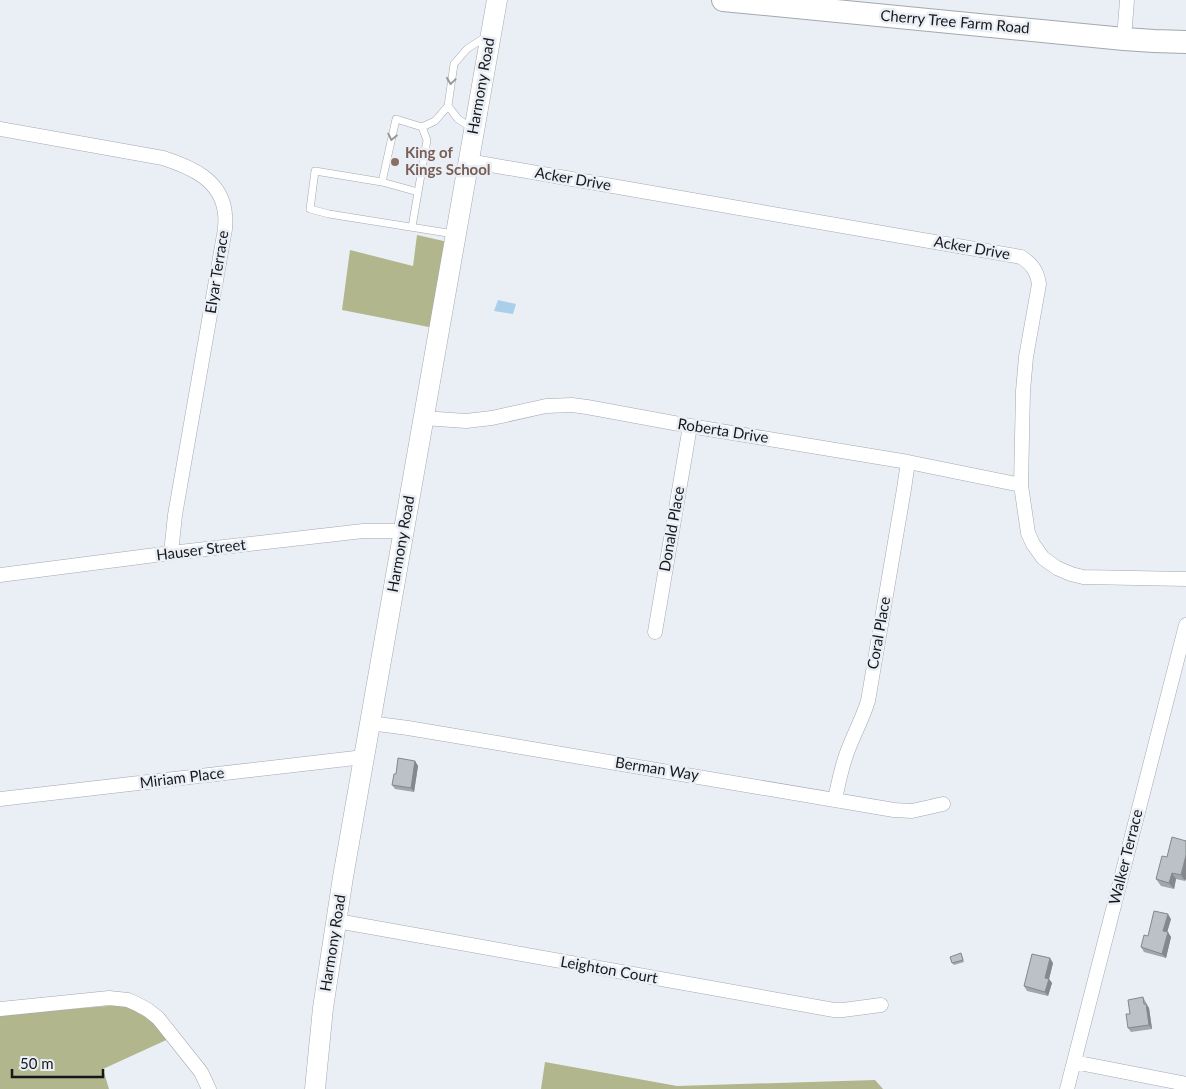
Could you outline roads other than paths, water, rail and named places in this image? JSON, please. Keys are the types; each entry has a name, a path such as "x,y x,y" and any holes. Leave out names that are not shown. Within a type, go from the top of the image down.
{"main road":[{"name":"Cherry Tree Farm Road","path":"723,0 1154,41 1186,42"}],"street":[{"name":"Harmony Road","path":"315,1089 323,1008 364,757 496,0"},
{"path":"1124,38 1127,0"},
{"name":"Elyar Terrace","path":"0,129 163,158 194,170 209,180 217,189 222,200 225,214 225,229 175,515 171,553"},
{"name":"Acker Drive","path":"468,160 1021,257 1035,268 1039,284 1026,357 1023,391 1022,485 1028,533 1033,544 1039,553 1057,568 1083,577 1186,579"},
{"name":"Roberta Drive","path":"423,418 466,421 492,418 546,406 572,405 908,462 1022,485"},
{"name":"Donald Place","path":"654,632 690,426"},
{"name":"Coral Place","path":"835,799 844,761 868,701 908,462"},
{"name":"Hauser Street","path":"0,575 364,531 403,531"},
{"name":"Walker Terrace","path":"1067,1089 1186,625"},
{"name":"Berman Way","path":"370,723 903,811 912,811 943,804"},
{"name":"Miriam Place","path":"0,800 364,757"},
{"name":"Leighton Court","path":"337,921 834,1010 881,1004"},
{"path":"0,1009 109,998 128,1000 148,1010 158,1018 201,1072 209,1089"},
{"path":"1074,1062 1186,1084"}],"lane":[{"path":"382,182 396,119 422,126 434,121 448,106 454,64 467,49 491,32"},
{"path":"448,106 458,119 473,129"},
{"path":"412,227 427,140 422,126"},
{"path":"418,192 382,182 315,171 310,209 329,214 455,234"}],"water":[{"path":"498,300 516,304 513,314 494,311"}],"place":[{"name":"King of Kings School","path":"395,162"}]}
